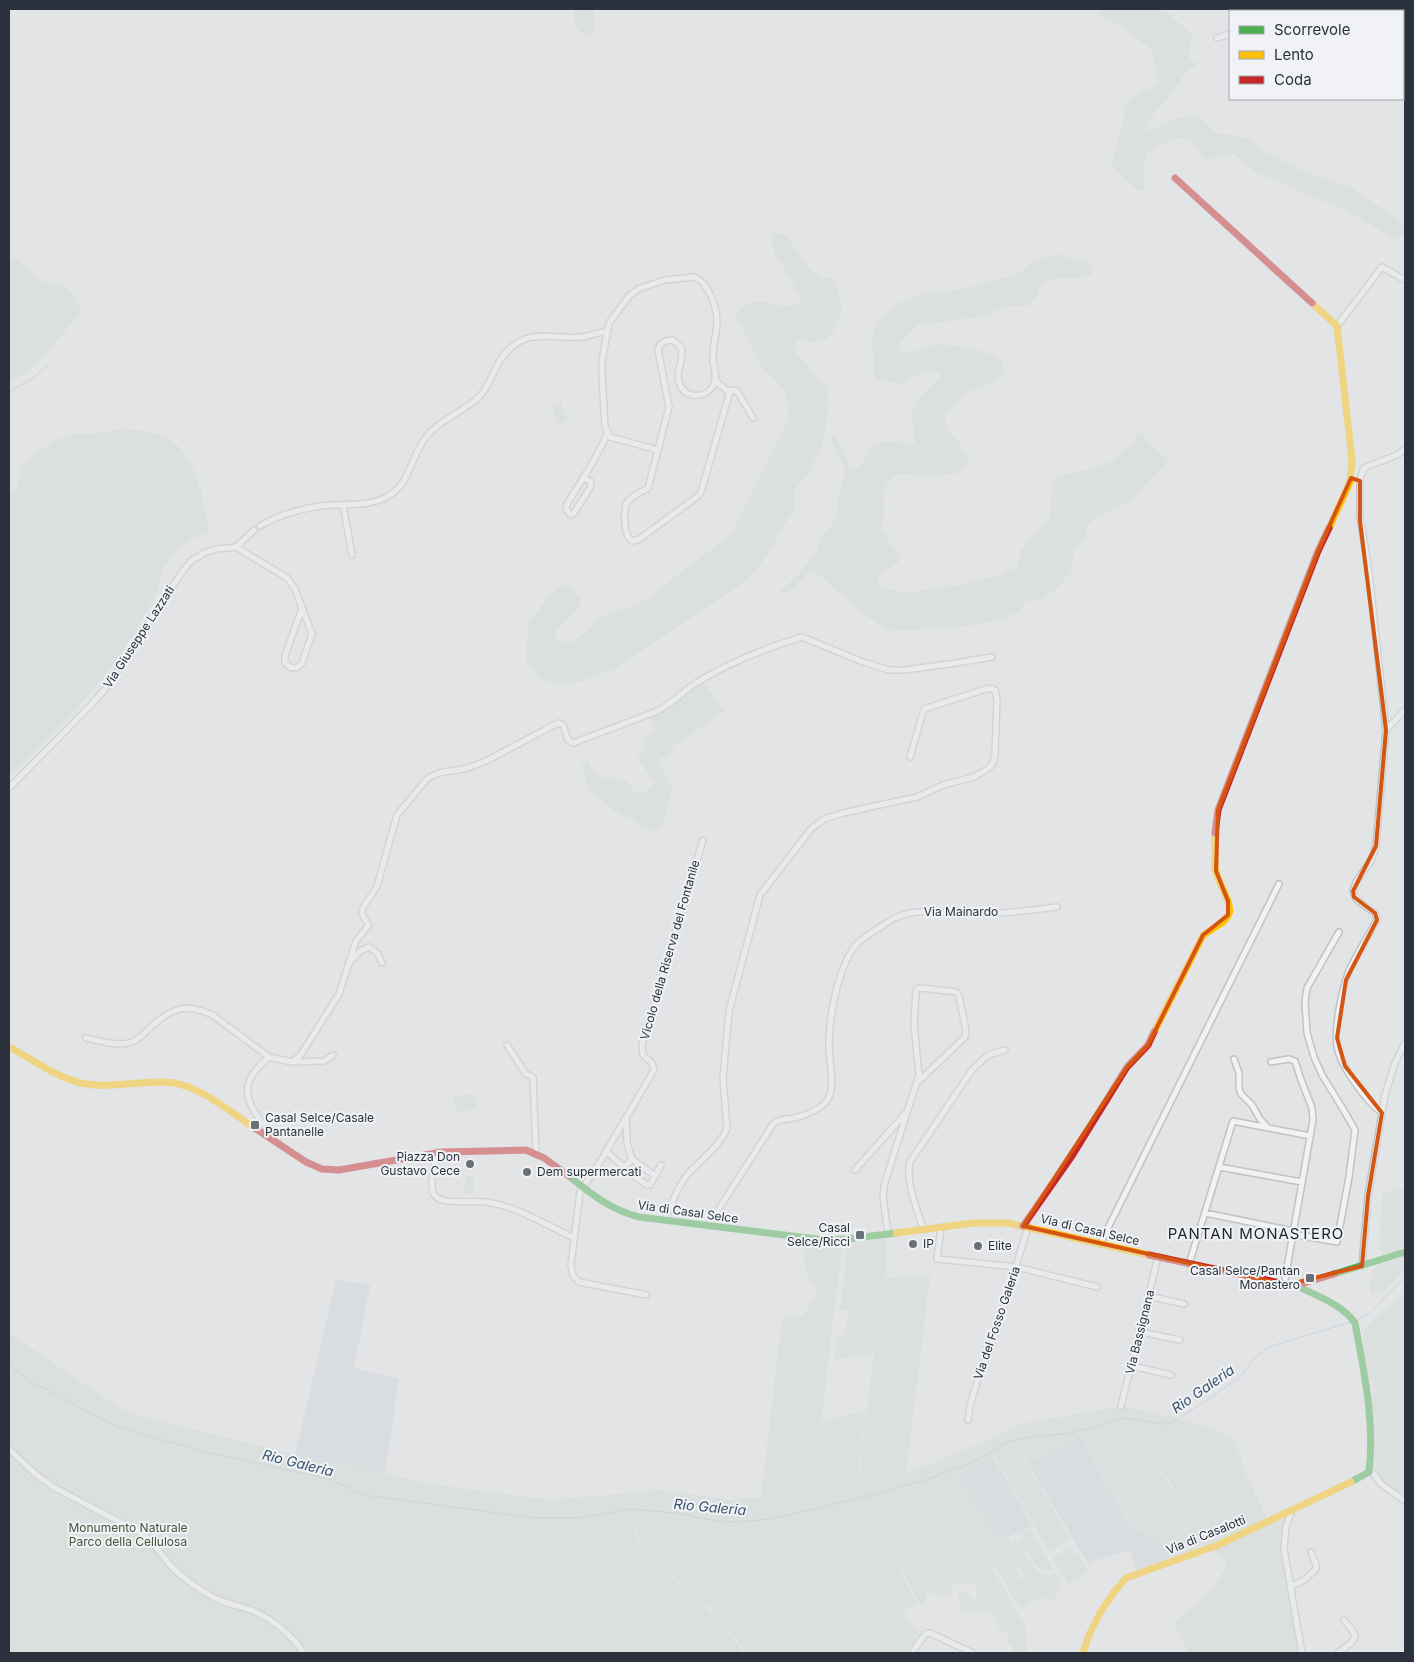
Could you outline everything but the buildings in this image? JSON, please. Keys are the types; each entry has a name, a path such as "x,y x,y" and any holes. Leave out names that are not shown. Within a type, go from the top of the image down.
{"street":[{"path":"1217,38 1229,34"},
{"path":"1026,1226 1128,1067 1148,1045 1203,935 1209,929 1224,921 1228,916 1228,901 1216,871 1215,832 1219,808 1318,551 1351,478 1352,460 1337,326 1174,178"},
{"path":"1337,326 1382,267 1405,280"},
{"path":"583,478 590,481 591,486 571,515 566,506 583,478 601,449 607,434 602,376 606,332 615,313 630,295 637,290 665,280 692,277 703,282 708,290 717,324 713,356 715,380 711,388 702,394 694,396 686,393 681,387 678,378 682,354 681,347 676,342 670,340 660,345 658,350 669,408 648,488 632,496 626,504 626,533 628,539 632,541 638,540 701,493 728,392"},
{"path":"260,526 275,518 301,509 378,501 396,490 407,477 417,451 425,438 437,427 480,397 488,386 499,361 515,346 536,336 582,337 606,332"},
{"path":"715,380 728,392"},
{"path":"728,392 737,391 753,418"},
{"path":"607,434 610,438 658,450"},
{"path":"1382,1113 1371,1103 1345,1066 1338,1051 1337,1041 1340,1008 1346,980 1358,952 1376,920 1375,913 1356,899 1353,891 1356,882 1372,859 1376,846 1386,730 1370,579 1360,519 1360,481 1362,472 1366,467 1397,455 1405,449"},
{"path":"1351,478 1360,481"},
{"path":"343,505 352,555"},
{"path":"254,530 236,547 287,578 294,587 311,630 312,636 302,663 298,667 291,668 285,663 285,656 302,608"},
{"name":"Via Giuseppe Lazzati","path":"9,788 106,688 186,566 194,558 207,551 236,547"},
{"path":"292,1062 301,1054 338,995 356,941 369,925 362,913 362,909 376,888 396,816 429,777 439,773 468,768 486,761 558,723 562,725 568,740 572,742 655,712 665,707 697,683 725,668 763,650 802,637 863,662 889,670 904,670 992,657"},
{"path":"666,1220 684,1179 725,1134 727,1128 723,1077 729,1011 760,895 812,829 824,819 917,797 943,785 971,778 989,768 993,763 995,754 996,691 993,688 989,688 924,709 910,757"},
{"path":"1386,730 1405,710"},
{"name":"Vicolo della Riserva del Fontanile","path":"646,1295 593,1286 576,1280 572,1274 571,1267 579,1194 654,1070 652,1063 643,1055 642,1044 703,840"},
{"path":"1100,1244 1279,884"},
{"name":"Via Mainardo","path":"708,1226 773,1124 779,1120 815,1110 828,1098 831,1086 829,1044 831,1020 843,968 849,955 861,940 890,921 909,913 968,914 1029,911 1057,907"},
{"path":"1205,1213 1336,1242 1349,1176 1354,1129 1314,1058 1307,1033 1305,1002 1307,988 1339,932"},
{"path":"347,965 360,951 369,947 378,954 382,963"},
{"path":"888,1234 884,1185 918,1082 920,1070 914,1025 916,991 921,988 957,992 966,1037 918,1082"},
{"path":"86,1038 109,1043 131,1042 139,1038 167,1013 177,1009 188,1008 214,1016 269,1057 292,1062 324,1061 332,1055"},
{"path":"1362,1266 1368,1196 1382,1113 1390,1076 1405,1043"},
{"path":"507,1045 526,1074 533,1077 536,1153"},
{"name":"Via di Casal Selce","path":"9,1047 78,1083 98,1085 172,1082 188,1086 210,1098 313,1166 322,1169 334,1170 437,1152 518,1149 536,1153 624,1214 817,1240 846,1239 994,1222 1026,1226 1284,1285 1295,1285 1405,1252"},
{"path":"923,1229 910,1180 908,1168 910,1162 972,1070 988,1056 1005,1050"},
{"path":"269,1057 252,1075 248,1086 248,1095 253,1110 282,1146"},
{"path":"1234,1059 1239,1073 1239,1088 1242,1094 1268,1127"},
{"path":"1271,1062 1289,1059 1295,1061 1313,1112 1284,1285"},
{"path":"855,1170 907,1112"},
{"path":"626,1117 627,1143 632,1159 655,1176"},
{"path":"1189,1264 1233,1121 1310,1136"},
{"path":"606,1151 647,1185 650,1184 661,1165"},
{"path":"437,1152 432,1192 439,1199 486,1202 499,1205 521,1213 574,1238"},
{"path":"625,1168 632,1159"},
{"path":"1219,1167 1302,1182"},
{"name":"Via del Fosso Galeria","path":"968,1420 981,1368 990,1350 1016,1267 1026,1226"},
{"path":"941,1227 938,1259 1016,1267 1097,1287"},
{"name":"Via Bassignana","path":"1121,1406 1158,1257"},
{"path":"1295,1285 1326,1300 1348,1314 1355,1322 1368,1399 1371,1450 1370,1469 1381,1484 1405,1501"},
{"path":"1148,1296 1184,1304"},
{"path":"1140,1332 1180,1340"},
{"path":"1132,1366 1171,1375"},
{"path":"9,1449 33,1472 53,1487 143,1534 154,1544 171,1566 206,1594 251,1610 273,1622 288,1634 304,1653"},
{"name":"Via di Casalotti","path":"1082,1653 1094,1624 1117,1588 1126,1578 1218,1545 1362,1477 1370,1469"},
{"path":"1292,1510 1287,1522 1284,1541 1286,1568 1291,1586 1302,1653"},
{"path":"1291,1586 1304,1580 1316,1569 1311,1552"},
{"path":"1338,1653 1350,1644 1355,1637 1354,1631 1344,1620"},
{"path":"912,1653 926,1634 930,1632 973,1653"}],"highlighted area":[{"path":"1351,478 1360,481 1360,521 1386,730 1376,846 1353,891 1354,897 1375,913 1377,920 1346,980 1337,1038 1345,1066 1382,1113 1368,1196 1362,1266 1287,1285 1023,1226 1127,1067 1148,1045 1203,935 1228,915 1228,901 1216,871 1218,810 1318,551"}],"shaded area":[{"path":"336,1280 370,1285 354,1368 399,1379 385,1474 295,1455"},
{"path":"1077,1438 1081,1439 1133,1530 1155,1536 1171,1559 1137,1571 1129,1550 1091,1562 1090,1567 1027,1462"},
{"path":"992,1455 1033,1526 998,1541 958,1474"}],"green space":[{"path":"573,9 594,9 594,34 588,35 580,32"},
{"path":"1099,9 1163,9 1193,35 1189,48 1189,61 1200,63 1185,72 1170,97 1157,108 1145,132 1175,119 1196,114 1215,133 1252,140 1265,153 1311,174 1351,187 1404,224 1405,233 1397,240 1348,212 1252,170 1234,154 1205,160 1189,138 1174,138 1148,152 1143,163 1144,190 1138,190 1111,163 1117,147 1117,137 1123,127 1124,106 1135,96 1156,85 1157,70 1151,48 1132,36 1121,26 1102,18"},
{"path":"775,233 787,236 807,267 821,277 832,278 839,292 841,302 838,322 827,338 818,342 794,340 796,353 827,388 829,406 822,445 808,475 795,489 795,507 768,554 743,583 618,667 583,681 557,686 537,676 527,662 529,622 551,594 561,586 572,589 580,597 580,608 555,631 556,640 572,642 590,629 600,617 648,598 730,535 789,417 786,393 763,370 735,316 742,307 750,303 758,301 791,306 799,304 802,299 774,252 771,242"},
{"path":"1057,254 1090,263 1093,270 1090,275 1085,277 1049,280 1040,288 1029,306 1010,306 979,317 918,325 900,342 901,352 910,352 934,345 959,346 979,351 996,357 1001,361 1005,372 995,382 968,393 947,414 945,419 946,426 969,460 964,468 959,472 947,475 899,474 888,481 885,492 882,528 888,536 889,544 897,551 901,558 896,564 879,574 878,585 882,588 896,591 917,592 927,589 965,585 1001,575 1018,566 1021,550 1038,530 1048,522 1051,513 1053,481 1057,476 1095,468 1108,463 1119,457 1123,450 1130,446 1138,435 1142,433 1145,440 1169,460 1129,502 1095,517 1087,526 1083,540 1074,551 1071,572 1053,592 1038,601 1026,601 1019,611 1000,620 960,627 888,631 863,613 812,569 792,590 781,594 780,591 799,574 818,550 820,536 831,526 837,511 837,499 841,490 844,466 831,442 831,438 835,436 850,468 858,467 864,461 872,444 890,442 909,445 915,442 912,419 914,406 920,397 940,377 939,372 922,373 901,385 897,385 894,382 876,380 874,375 872,339 877,322 891,308 921,293 960,290 1016,275 1031,264"},
{"path":"9,257 23,264 45,282 64,285 73,293 81,310 36,365 9,383"},
{"path":"561,402 568,420 558,424 551,405"},
{"path":"122,429 157,434 170,440 180,448 188,458 200,486 210,530 206,534 182,545 173,555 162,571 156,594 150,606 120,656 78,708 9,777 9,492 17,487 21,469 30,458 51,443 72,434 96,434"},
{"path":"703,681 724,711 673,747 673,751 658,760 672,788 665,819 659,830 652,830 615,811 589,790 582,763 588,761 599,775 609,779 624,780 640,795 655,783 637,757 646,749 642,740 654,732 650,717 671,706"},
{"path":"474,1093 478,1107 457,1112 453,1098"},
{"path":"466,1176 473,1176 474,1194 463,1194"},
{"path":"1405,1187 1405,1247 1381,1255 1379,1242 1383,1193"},
{"name":"Monumento Naturale Parco della Cellulosa","path":"887,1238 885,1278 930,1275 906,1474 982,1443 1021,1424 1121,1406 1207,1426 1235,1440 1248,1479 1269,1523 1285,1516 1287,1519 1282,1541 1299,1653 1188,1653 1174,1623 1215,1586 1228,1563 1217,1552 1206,1548 1198,1535 1202,1544 1198,1550 1171,1558 1155,1536 1134,1529 1082,1440 1137,1450 1150,1456 1179,1499 1173,1486 1150,1455 1137,1449 1077,1438 1027,1461 1015,1443 958,1474 1034,1601 1020,1609 997,1569 988,1560 1027,1630 1027,1653 1012,1653 1013,1648 1007,1641 1009,1634 999,1629 995,1616 983,1611 960,1611 957,1594 968,1591 969,1598 976,1600 977,1586 965,1583 952,1585 953,1592 936,1598 934,1593 930,1592 926,1594 926,1602 920,1604 903,1572 913,1570 900,1572 917,1602 903,1612 922,1638 911,1649 910,1653 747,1653 712,1609 652,1560 640,1543 632,1514 639,1545 653,1563 716,1616 744,1653 9,1653 9,1333 124,1411 298,1456 437,1485 551,1500 660,1490 731,1500 824,1491 828,1490 761,1496 782,1320 805,1313 809,1304 816,1297 816,1292 805,1269 805,1244 822,1245 820,1251 823,1245 840,1244 842,1246 821,1422 866,1411 857,1484 853,1485 879,1480 858,1484 874,1354 834,1359 837,1337 843,1336 846,1330 848,1310 840,1311 848,1244"},
{"path":"1405,1256 1405,1269 1385,1289 1370,1295 1370,1280 1375,1267"},
{"path":"1405,1293 1405,1497 1381,1480 1376,1473 1373,1425 1376,1424 1376,1419 1373,1418 1371,1394 1376,1391 1376,1388 1370,1386 1378,1382 1371,1381 1368,1376 1363,1337 1366,1327"},
{"path":"1015,1444 1071,1540 1049,1551 994,1455"},
{"path":"1030,1529 1053,1569 1043,1570 1036,1566 1026,1550 1024,1552 1035,1572 1050,1576 1051,1574 1056,1574 1061,1582 1056,1597 1050,1601 1046,1597 1041,1601 1039,1599 1035,1601 1021,1579 1032,1573 1025,1576 1020,1567 1016,1570 999,1541 1007,1537 1011,1544 1023,1536 1022,1534 1018,1536 1017,1533"},
{"path":"1069,1548 1073,1555 1077,1553 1088,1570 1082,1578 1068,1585 1053,1558"}],"waterway":[{"path":"9,392 33,378 48,365"},
{"name":"Rio Galeria","path":"1357,1320 1370,1313 1405,1278"},
{"name":"Rio Galeria","path":"9,1365 32,1382 115,1426 201,1451 330,1479 364,1495 535,1518 579,1518 630,1509 676,1513 718,1521 736,1522 771,1519 872,1495 925,1480 961,1467 1007,1442 1030,1437 1072,1433 1124,1418 1167,1424 1177,1420 1240,1377 1254,1359 1268,1347 1351,1322"}],"traffic: fast":[{"path":"569,1176 610,1206 639,1217 825,1240 896,1233"},
{"path":"1334,1274 1405,1252"},
{"path":"1295,1285 1343,1310 1355,1323 1368,1397 1371,1435 1369,1472 1351,1482"}],"traffic: slow":[{"path":"1312,303 1337,326 1352,460 1350,482 1329,528"},
{"path":"1154,1032 1203,935 1223,922 1230,911 1215,869 1215,833"},
{"path":"9,1047 53,1072 81,1083 112,1085 165,1082 188,1087 211,1098 253,1127"},
{"path":"896,1233 973,1223 1008,1223 1149,1255"},
{"path":"1083,1653 1089,1635 1100,1613 1126,1578 1218,1545 1351,1482"}],"traffic: jam":[{"path":"1175,178 1312,303"},
{"path":"1215,833 1218,810 1318,551 1329,528"},
{"path":"1023,1226 1072,1156 1127,1067 1148,1045 1154,1032"},
{"path":"253,1127 306,1162 322,1169 339,1170 442,1152 526,1150 544,1158 569,1176"},
{"path":"1149,1255 1290,1285 1334,1274"}],"place":[{"name":"Casal Selce/Casale Pantanelle","path":"255,1125"},
{"name":"Piazza Don Gustavo Cece","path":"470,1164"},
{"name":"Dem supermercati","path":"527,1172"},
{"name":"Casal Selce/Ricci","path":"860,1235"},
{"name":"IP","path":"913,1244"},
{"name":"Elite","path":"978,1246"},
{"name":"Casal Selce/Pantan Monastero","path":"1310,1278"}],"district":[{"name":"PANTAN MONASTERO","path":"1256,1234"}]}
